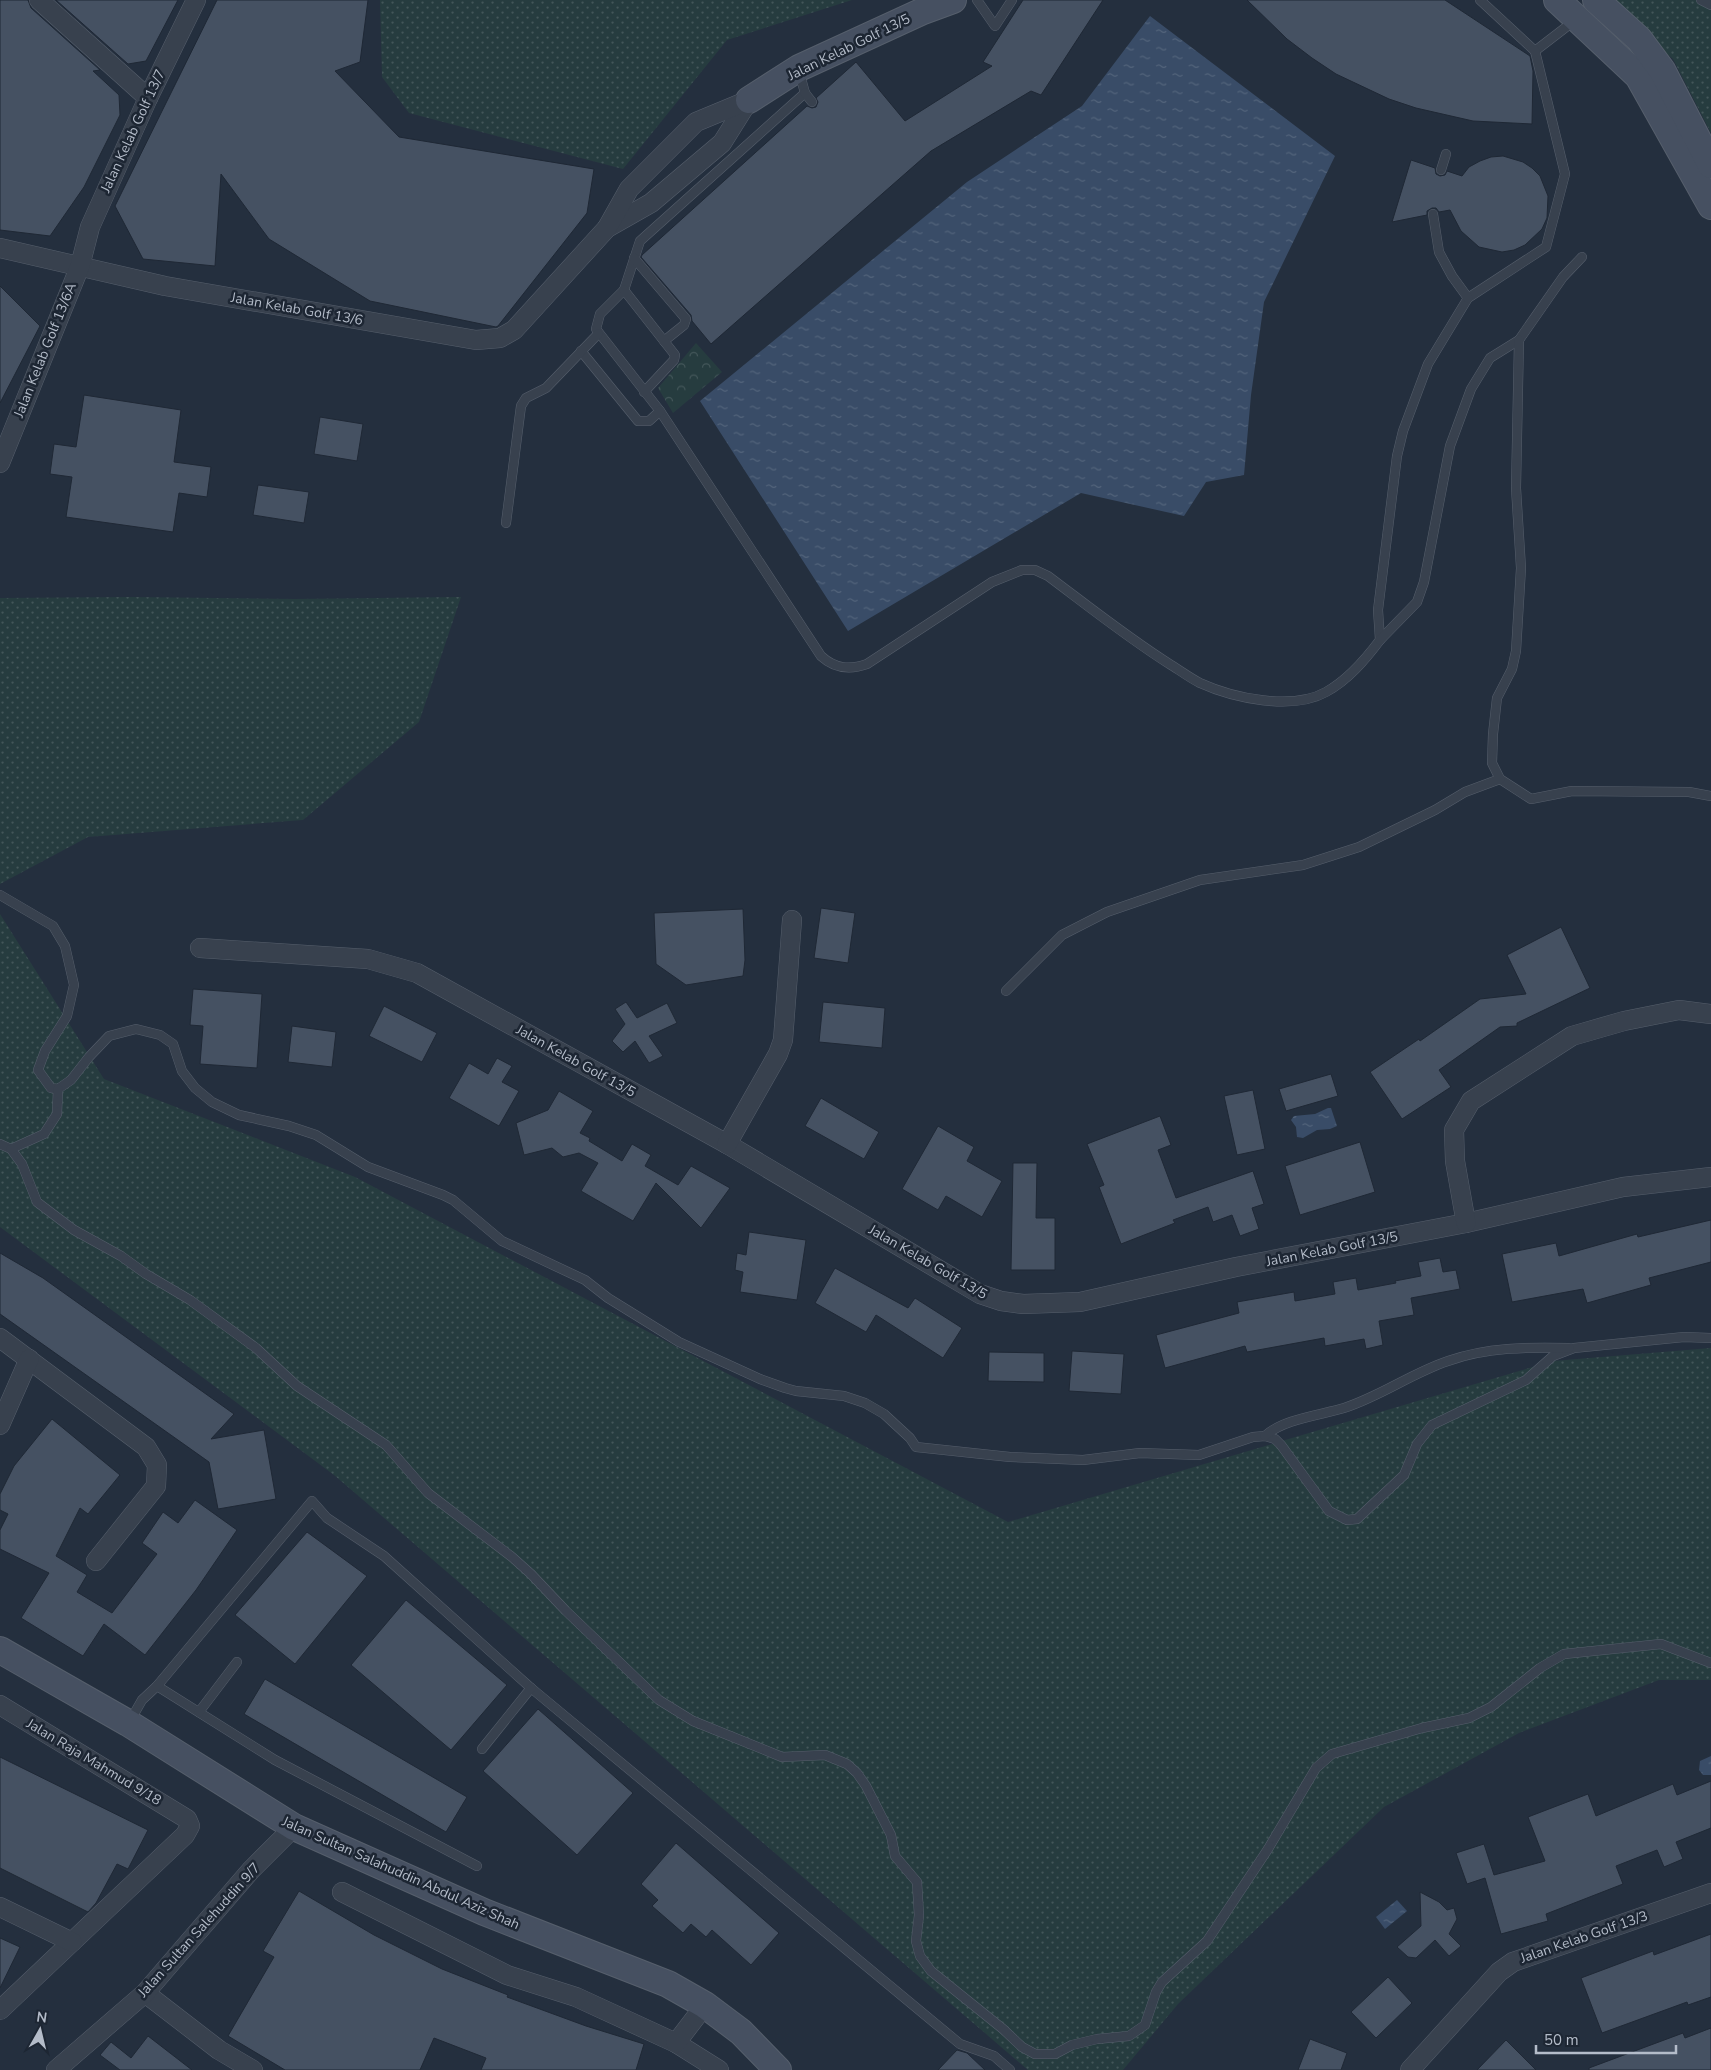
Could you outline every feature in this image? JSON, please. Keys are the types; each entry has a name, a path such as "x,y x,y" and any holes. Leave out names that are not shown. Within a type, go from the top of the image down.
{"street":[{"path":"39,0 148,98"},
{"name":"Jalan Kelab Golf 13/7","path":"80,266 90,227 148,98 196,0"},
{"name":"Jalan Kelab Golf 13/5","path":"514,330 607,228 629,189 696,122 749,100 798,68 926,6 953,0"},
{"path":"1557,0 1638,76 1711,206"},
{"path":"1596,0 1639,39 1662,70 1711,165"},
{"name":"Jalan Kelab Golf 13/5","path":"607,228 651,203 722,143 749,100"},
{"name":"Jalan Kelab Golf 13/6","path":"0,248 165,286 476,340 500,338 514,330"},
{"name":"Jalan Kelab Golf 13/6A","path":"0,463 80,266"},
{"path":"727,1144 778,1054 783,1040 792,920"},
{"name":"Jalan Kelab Golf 13/5","path":"200,948 368,960 417,973 727,1144 980,1294 1001,1301 1022,1304 1080,1302 1236,1267 1466,1223 1623,1187 1711,1176"},
{"path":"1466,1223 1455,1161 1454,1130 1471,1101 1572,1036 1624,1021 1679,1010 1711,1014"},
{"path":"0,1338 146,1447 157,1465 156,1486 96,1561"},
{"path":"0,1425 29,1359"},
{"name":"Jalan Sultan Salahuddin Abdul Aziz Shah","path":"0,1650 128,1723 294,1827 484,1912 668,1984 705,2006 741,2032 778,2070"},
{"name":"Jalan Raja Mahmud 9/18","path":"0,1705 187,1819 190,1826 185,1835 72,1942"},
{"name":"Jalan Sultan Salehuddin 9/7","path":"56,2070 145,1993 251,1870 294,1827"},
{"path":"342,1892 507,1975 576,1997 676,2043 719,2070"},
{"name":"Jalan Kelab Golf 13/3","path":"1410,2070 1499,1972 1513,1962 1711,1893"},
{"path":"0,1907 72,1942 0,2010"},
{"path":"145,1993 219,2050 253,2070"},
{"path":"676,2043 705,2006"}],"lane":[{"path":"977,0 999,30 1012,0"},
{"path":"1380,640 1378,610 1397,456 1403,431 1428,364 1468,298 1546,247 1564,174 1535,51 1480,0"},
{"path":"1702,0 1711,5"},
{"path":"1535,51 1577,19"},
{"path":"798,68 805,93 812,102"},
{"path":"805,93 640,241 624,290 600,314 596,329 660,411 821,656 829,664 842,668 856,668 867,664 992,582 1022,570 1035,570 1048,576 1148,650 1200,683 1245,697 1272,702 1300,700 1325,693 1361,666 1380,640 1417,602 1424,582 1450,446 1471,388 1490,358 1519,340 1563,277 1582,257"},
{"path":"1441,170 1446,154"},
{"path":"1433,214 1439,252 1452,276 1468,298"},
{"path":"634,258 686,319 684,325 664,341"},
{"path":"624,290 675,355 674,360 644,392"},
{"path":"506,523 521,406 526,398 546,388 598,334"},
{"path":"1519,340 1516,488 1521,568 1516,650 1512,669 1497,698 1492,763 1500,779 1531,799 1572,791 1689,792 1711,796"},
{"path":"581,351 638,421 649,421 660,411"},
{"path":"1006,991 1062,935 1107,912 1200,880 1302,865 1359,847 1435,810 1465,792 1500,779"},
{"path":"0,895 53,926 65,946 74,986 67,1016 45,1052 38,1070 51,1088 58,1089 71,1080 109,1036 136,1029 160,1035 173,1044 182,1071 195,1088 212,1102 239,1115 289,1126 316,1135 368,1167 443,1195 502,1240 586,1280 608,1298 679,1342 760,1379 796,1392 844,1396 865,1403 884,1414 910,1438 916,1448 974,1452 1010,1457 1083,1460 1140,1453 1199,1455 1253,1437 1265,1436 1275,1439 1281,1445 1329,1511 1347,1520 1356,1519 1404,1475 1418,1444 1432,1425 1526,1380 1553,1356 1574,1348"},
{"path":"11,1149 44,1134 57,1114 58,1089"},
{"path":"0,1144 11,1149 22,1164 37,1202 74,1230 121,1256 146,1274 190,1300 256,1348 297,1386 386,1445 428,1493 512,1557 531,1574 566,1611 658,1700 693,1721 782,1757 825,1755 847,1764 857,1773 866,1786 891,1835 895,1856 917,1882 919,1915 916,1941 920,1956 931,1971 1003,2029 1022,2047 1035,2054 1056,2054 1072,2045 1097,2039 1129,2036 1145,2026 1156,1992 1162,1982 1207,1941 1268,1849 1316,1768 1332,1754 1422,1728 1469,1718 1490,1708 1540,1668 1564,1654 1661,1644 1711,1663"},
{"path":"1265,1436 1271,1430 1345,1408 1446,1361 1469,1354 1523,1347 1574,1348 1684,1337 1711,1338"},
{"path":"128,1723 142,1700 156,1686 312,1501 327,1518 384,1556 531,1688 960,2044 994,2056 1010,2070"},
{"path":"199,1712 237,1662"},
{"path":"156,1686 275,1760 477,1866"},
{"path":"482,1749 531,1688"}],"green space":[{"path":"380,0 852,0 727,40 623,169 409,113 382,77"},
{"path":"1606,0 1711,0 1711,133 1673,59"},
{"path":"696,343 722,372 673,413 658,388"},
{"path":"461,597 419,722 303,820 88,837 0,884 0,598 295,599"},
{"path":"0,914 104,1079 355,1177 1008,1522 1553,1361 1711,1348 1711,1680 1659,1680 1519,1733 1384,1807 1178,2004 1123,2070 1028,2070 334,1475 0,1227"}],"water":[{"path":"1150,16 1335,156 1264,302 1251,395 1244,475 1206,482 1184,516 1081,493 848,631 700,401 967,182 1082,106"},
{"path":"1331,1108 1337,1126 1330,1129 1317,1130 1303,1138 1297,1137 1296,1127 1291,1120 1294,1116 1315,1114"},
{"path":"1711,1756 1711,1775 1703,1775 1699,1770 1700,1761"},
{"path":"1397,1900 1407,1911 1385,1929 1376,1917"}],"building":[{"path":"0,0 28,0 31,8 100,70 93,71 119,95 120,115 84,187 50,236 0,230"},
{"path":"56,0 178,0 146,61 128,64"},
{"path":"217,0 368,0 360,62 335,71 399,137 594,169 587,213 498,326 370,301 269,239 221,174 215,266 143,259 115,206"},
{"path":"1023,0 1103,0 1041,95 1031,91 931,151 711,344 692,321 691,315 641,257 642,255 807,106 816,107 818,102 816,98 856,62 905,121 992,66 983,62"},
{"path":"1247,0 1445,0 1530,56 1533,71 1532,124 1473,121 1416,108 1389,99 1336,74 1312,58 1287,39"},
{"path":"1503,156 1523,162 1532,168 1540,176 1548,196 1547,218 1542,229 1525,245 1514,250 1502,252 1479,247 1461,231 1450,210 1439,212 1436,208 1432,208 1427,211 1427,215 1392,222 1411,160 1435,168 1436,174 1440,176 1445,175 1447,171 1462,176 1469,167 1480,161 1491,157"},
{"path":"0,286 40,326 0,403"},
{"path":"84,395 181,410 174,462 211,467 207,497 179,493 173,532 66,517 72,477 50,474 54,444 76,447"},
{"path":"320,417 363,424 357,461 314,454"},
{"path":"258,485 309,492 304,523 253,515"},
{"path":"821,908 855,913 848,963 814,958"},
{"path":"743,909 745,960 743,976 686,985 656,964 654,913"},
{"path":"1561,927 1590,988 1517,1023 1517,1026 1500,1027 1439,1070 1451,1087 1402,1119 1370,1072 1419,1039 1420,1041 1480,999 1526,994 1507,955"},
{"path":"193,989 262,994 257,1068 200,1064 203,1026 190,1025"},
{"path":"626,1002 637,1018 667,1003 677,1023 649,1036 663,1056 649,1063 635,1041 623,1052 612,1041 625,1024 615,1009"},
{"path":"823,1002 885,1008 882,1048 819,1042"},
{"path":"384,1006 437,1033 422,1062 369,1036"},
{"path":"292,1026 336,1032 332,1067 288,1062"},
{"path":"497,1058 512,1066 502,1082 519,1091 499,1126 449,1098 469,1063 488,1074"},
{"path":"1331,1074 1338,1096 1286,1111 1279,1089"},
{"path":"1253,1090 1265,1149 1237,1155 1224,1096"},
{"path":"559,1091 593,1111 580,1133 590,1138 589,1141 622,1161 632,1144 651,1155 645,1166 678,1185 691,1166 730,1188 701,1228 656,1183 633,1221 581,1191 598,1163 579,1153 563,1157 552,1148 524,1155 516,1123 548,1110"},
{"path":"821,1098 879,1132 864,1159 805,1126"},
{"path":"1160,1116 1171,1145 1158,1150 1176,1198 1253,1171 1264,1204 1252,1208 1259,1229 1240,1236 1232,1215 1213,1222 1208,1207 1173,1220 1175,1223 1121,1244 1099,1187 1104,1185 1087,1144"},
{"path":"938,1126 974,1147 967,1161 1002,1181 982,1217 946,1196 938,1210 902,1189"},
{"path":"1360,1142 1375,1192 1300,1215 1285,1166"},
{"path":"1013,1163 1037,1163 1036,1218 1055,1218 1055,1270 1011,1270"},
{"path":"1711,1220 1711,1262 1649,1278 1651,1285 1587,1303 1583,1289 1512,1302 1502,1254 1556,1243 1559,1256 1637,1234 1638,1237"},
{"path":"749,1232 806,1240 797,1300 740,1292 743,1272 735,1270 737,1253 746,1255"},
{"path":"0,1253 43,1278 234,1414 211,1439 264,1430 276,1499 218,1509 209,1462 0,1314"},
{"path":"1440,1258 1443,1272 1456,1270 1460,1289 1411,1298 1414,1315 1379,1321 1383,1345 1366,1349 1364,1339 1325,1346 1324,1338 1247,1352 1245,1346 1165,1368 1156,1335 1239,1313 1237,1302 1294,1292 1295,1301 1335,1294 1333,1282 1356,1278 1358,1290 1396,1283 1395,1281 1421,1276 1418,1262"},
{"path":"835,1268 908,1308 915,1298 962,1328 943,1358 876,1315 866,1332 815,1303"},
{"path":"1072,1351 1124,1354 1121,1394 1069,1391"},
{"path":"989,1352 1044,1353 1044,1382 988,1381"},
{"path":"52,1419 120,1475 88,1514 80,1508 56,1556 87,1575 77,1592 112,1613 157,1554 142,1543 163,1512 178,1523 195,1500 237,1530 196,1590 145,1655 104,1624 83,1656 21,1618 49,1573 0,1549 0,1530 8,1514 0,1510 0,1494 14,1466"},
{"path":"307,1532 367,1576 295,1664 235,1615"},
{"path":"406,1600 507,1685 451,1750 351,1665"},
{"path":"265,1679 467,1797 446,1832 244,1714"},
{"path":"538,1709 633,1793 577,1855 483,1771"},
{"path":"0,1757 148,1830 128,1869 117,1864 96,1903 88,1912 0,1868"},
{"path":"1711,1781 1711,1828 1676,1842 1683,1859 1664,1867 1657,1850 1616,1866 1623,1884 1546,1914 1548,1921 1501,1934 1485,1878 1467,1884 1456,1853 1484,1844 1494,1875 1545,1861 1528,1817 1588,1794 1596,1816 1673,1784 1677,1795"},
{"path":"676,1843 779,1933 751,1965 712,1930 706,1937 691,1924 683,1933 652,1906 658,1900 641,1884"},
{"path":"299,1891 374,1935 442,1969 508,1995 507,1997 586,2026 644,2044 636,2070 481,2070 486,2058 434,2038 420,2070 285,2070 228,2036 274,1957 263,1951"},
{"path":"1420,1892 1439,1902 1447,1910 1454,1908 1457,1919 1449,1934 1461,1946 1449,1956 1435,1940 1416,1958 1408,1957 1397,1947 1421,1926"},
{"path":"1711,1934 1711,1997 1688,2005 1687,2002 1602,2033 1581,1978 1653,1951 1654,1955"},
{"path":"0,1938 20,1947 0,1988"},
{"path":"1388,1977 1412,2003 1376,2038 1351,2012"},
{"path":"1711,2028 1711,2070 1589,2070 1589,2068 1683,2033 1685,2038"},
{"path":"148,2036 192,2070 120,2070 100,2055 111,2042 131,2058"},
{"path":"1310,2039 1347,2053 1341,2070 1298,2070"},
{"path":"1506,2040 1536,2070 1477,2070"},
{"path":"957,2050 967,2053 985,2070 938,2070"}]}
